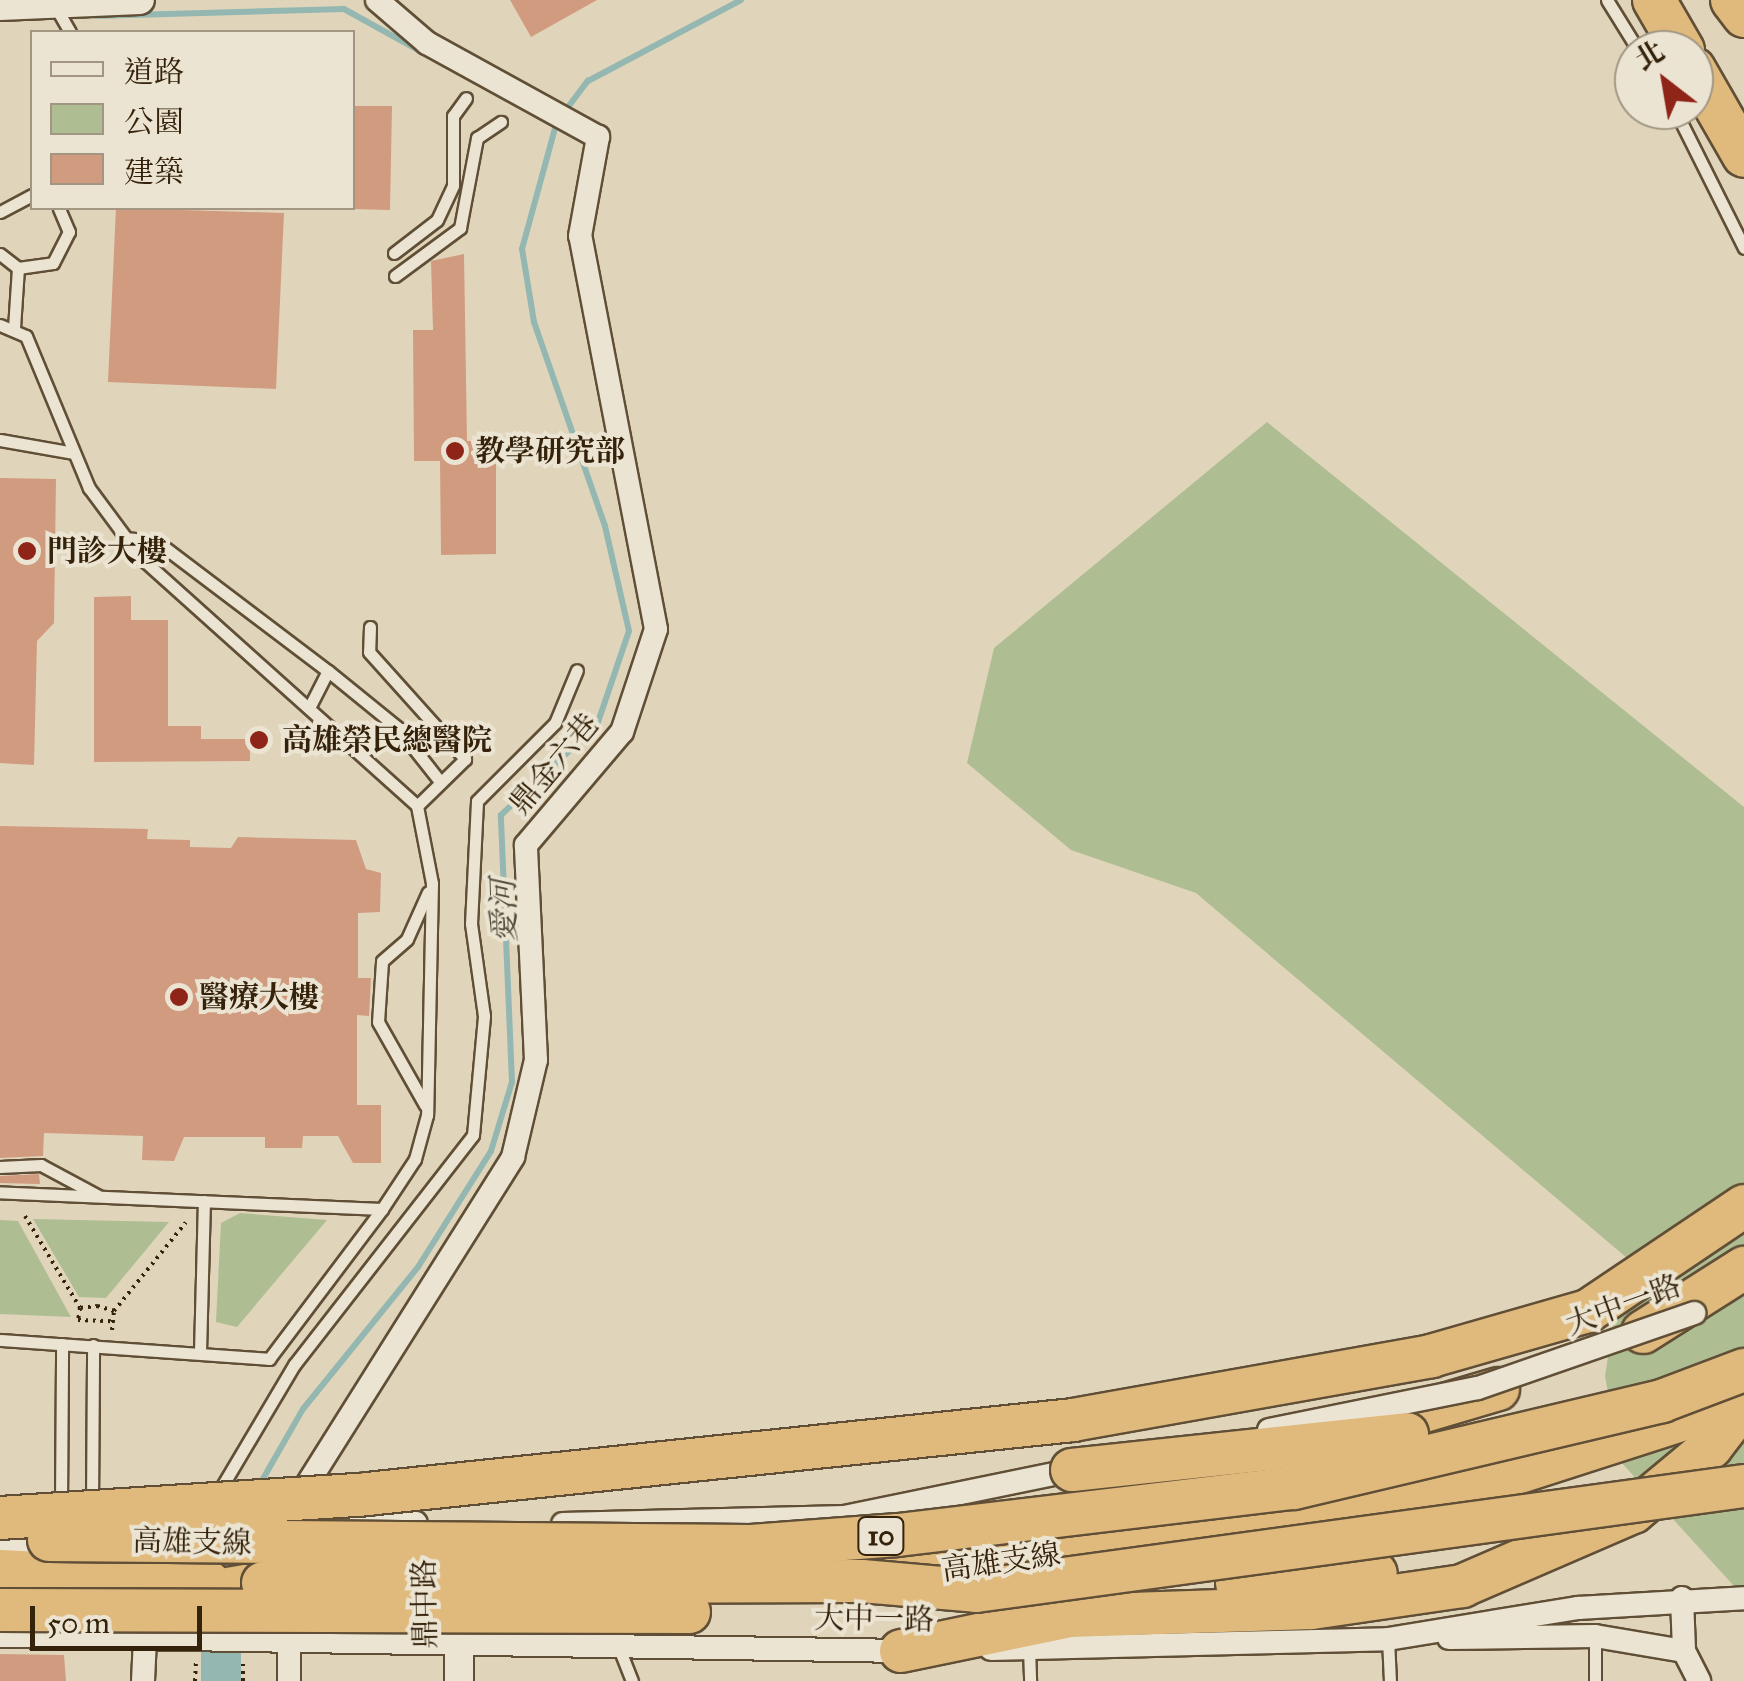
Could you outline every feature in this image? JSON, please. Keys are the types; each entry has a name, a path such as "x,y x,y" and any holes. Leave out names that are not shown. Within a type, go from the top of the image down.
{"highway":[{"path":"1654,0 1671,30"},
{"path":"1732,0 1744,16"},
{"path":"1714,104 1744,156"},
{"path":"0,1518 367,1494 1053,1422 1431,1356 1588,1311 1744,1206"},
{"path":"472,1565 892,1554 1463,1401 1625,1344 1744,1268"},
{"path":"1072,1470 1377,1441 1655,1374 1744,1341"},
{"name":"高雄支線","path":"0,1539 751,1546 898,1535 1294,1488 1662,1402 1744,1370"},
{"path":"901,1651 1070,1616 1411,1597 1576,1542 1633,1512 1711,1447 1744,1402"},
{"name":"高雄支線","path":"0,1571 256,1571 877,1593 1300,1520 1510,1475 1744,1402"},
{"path":"877,1593 976,1590 1744,1486"},
{"path":"0,1610 513,1618 877,1593 1479,1565 1576,1542"},
{"path":"0,1596 173,1598 256,1571"}],"street":[{"path":"0,6 140,0"},
{"name":"鼎金六巷","path":"290,1517 513,1158 536,1060 526,844 622,732 656,628 580,236 598,137 427,42 377,0"},
{"name":"大中一路","path":"0,1507 455,1525 844,1517 1478,1388 1694,1313 1744,1280"},
{"path":"0,1561 64,1550 92,1509"},
{"name":"鼎中路","path":"455,1525 472,1565 459,1644 459,1681"},
{"path":"0,1548 210,1558 256,1571 472,1565"},
{"path":"1682,1598 1684,1652 1699,1681"},
{"name":"大中一路","path":"0,1636 289,1638 459,1644 616,1642 901,1651 1388,1638 1682,1598 1744,1598"},
{"path":"1388,1638 1595,1636 1684,1652"},
{"path":"289,1638 290,1681"},
{"path":"143,1681 145,1639"}],"lane":[{"path":"1607,0 1626,30"},
{"path":"53,2 69,30"},
{"path":"394,253 437,220 454,185 453,116 466,98"},
{"path":"394,276 460,228 477,138 501,122"},
{"path":"1684,130 1744,248"},
{"path":"0,212 30,196"},
{"path":"0,254 18,268 42,268 61,255 69,232 62,210"},
{"path":"0,1340 270,1359 415,1160 428,1111 432,884 417,806 310,704 124,538 74,453 51,379 14,328 18,268"},
{"path":"0,326 14,328"},
{"path":"0,440 74,453"},
{"path":"124,538 156,541 328,671 397,728 438,779"},
{"path":"370,627 369,652 465,759 438,779 417,806"},
{"path":"207,1514 294,1365 473,1135 484,1016 472,924 476,802 555,724 578,670"},
{"path":"310,704 328,671"},
{"path":"428,1111 378,1022 382,961 407,939 432,884"},
{"path":"0,1167 41,1166 101,1197"},
{"path":"0,1192 382,1209"},
{"path":"200,1352 204,1201"},
{"path":"290,1517 476,1493 696,1442 1068,1412 1468,1341 1623,1298 1744,1206"},
{"path":"60,1508 62,1344"},
{"path":"92,1509 93,1345"},
{"path":"1595,1636 1595,1681"},
{"path":"1388,1638 1390,1681"},
{"path":"616,1642 632,1681"},
{"path":"1030,1648 1030,1681"}],"path":[{"path":"25,1216 80,1308 78,1328"},
{"path":"112,1330 114,1311 187,1221"},
{"path":"80,1308 114,1311"},
{"path":"78,1320 112,1321"}],"green space":[{"path":"1267,422 1744,807 1744,1185 1711,1218 1627,1258 1196,893 1071,850 967,763 994,648"},
{"path":"240,1213 327,1220 237,1327 216,1322 221,1223"},
{"path":"33,1219 169,1222 106,1298 79,1297"},
{"path":"0,1220 18,1221 71,1317 0,1314"},
{"path":"1744,1223 1744,1597 1620,1461 1605,1376 1616,1306"}],"building":[{"path":"510,0 597,0 531,37"},
{"path":"355,106 392,106 390,210 355,209"},
{"path":"116,210 284,213 276,389 108,382"},
{"name":"教學研究部","path":"464,254 467,441 496,441 496,554 441,555 440,461 414,461 413,330 433,330 431,261"},
{"name":"門診大樓","path":"0,478 56,479 54,623 37,641 34,765 0,763"},
{"path":"131,596 131,620 168,620 168,726 201,726 201,739 250,739 250,761 94,762 94,597"},
{"name":"醫療大樓","path":"0,826 148,829 147,839 190,840 190,847 231,848 238,837 356,840 366,869 381,873 380,912 358,913 358,978 371,978 369,1016 357,1015 357,1105 381,1105 381,1163 353,1163 338,1136 303,1136 302,1148 265,1148 265,1137 184,1137 174,1161 142,1160 143,1136 44,1133 43,1156 0,1158"},
{"path":"39,1174 40,1184 0,1183 0,1176"},
{"path":"0,1654 64,1655 66,1681 0,1681"}],"waterway":[{"path":"565,111 588,81 741,0"},
{"path":"95,16 344,9 422,52"},
{"name":"愛河","path":"260,1484 303,1409 418,1267 491,1151 512,1082 501,815 597,725 629,631 605,526 534,322 522,249 557,121"},
{"name":"愛河","path":"221,1681 221,1603 247,1511"}],"place":[{"name":"教學研究部","path":"455,451"},
{"name":"門診大樓","path":"27,551"},
{"name":"高雄榮民總醫院","path":"259,740"},
{"name":"醫療大樓","path":"179,997"}]}
